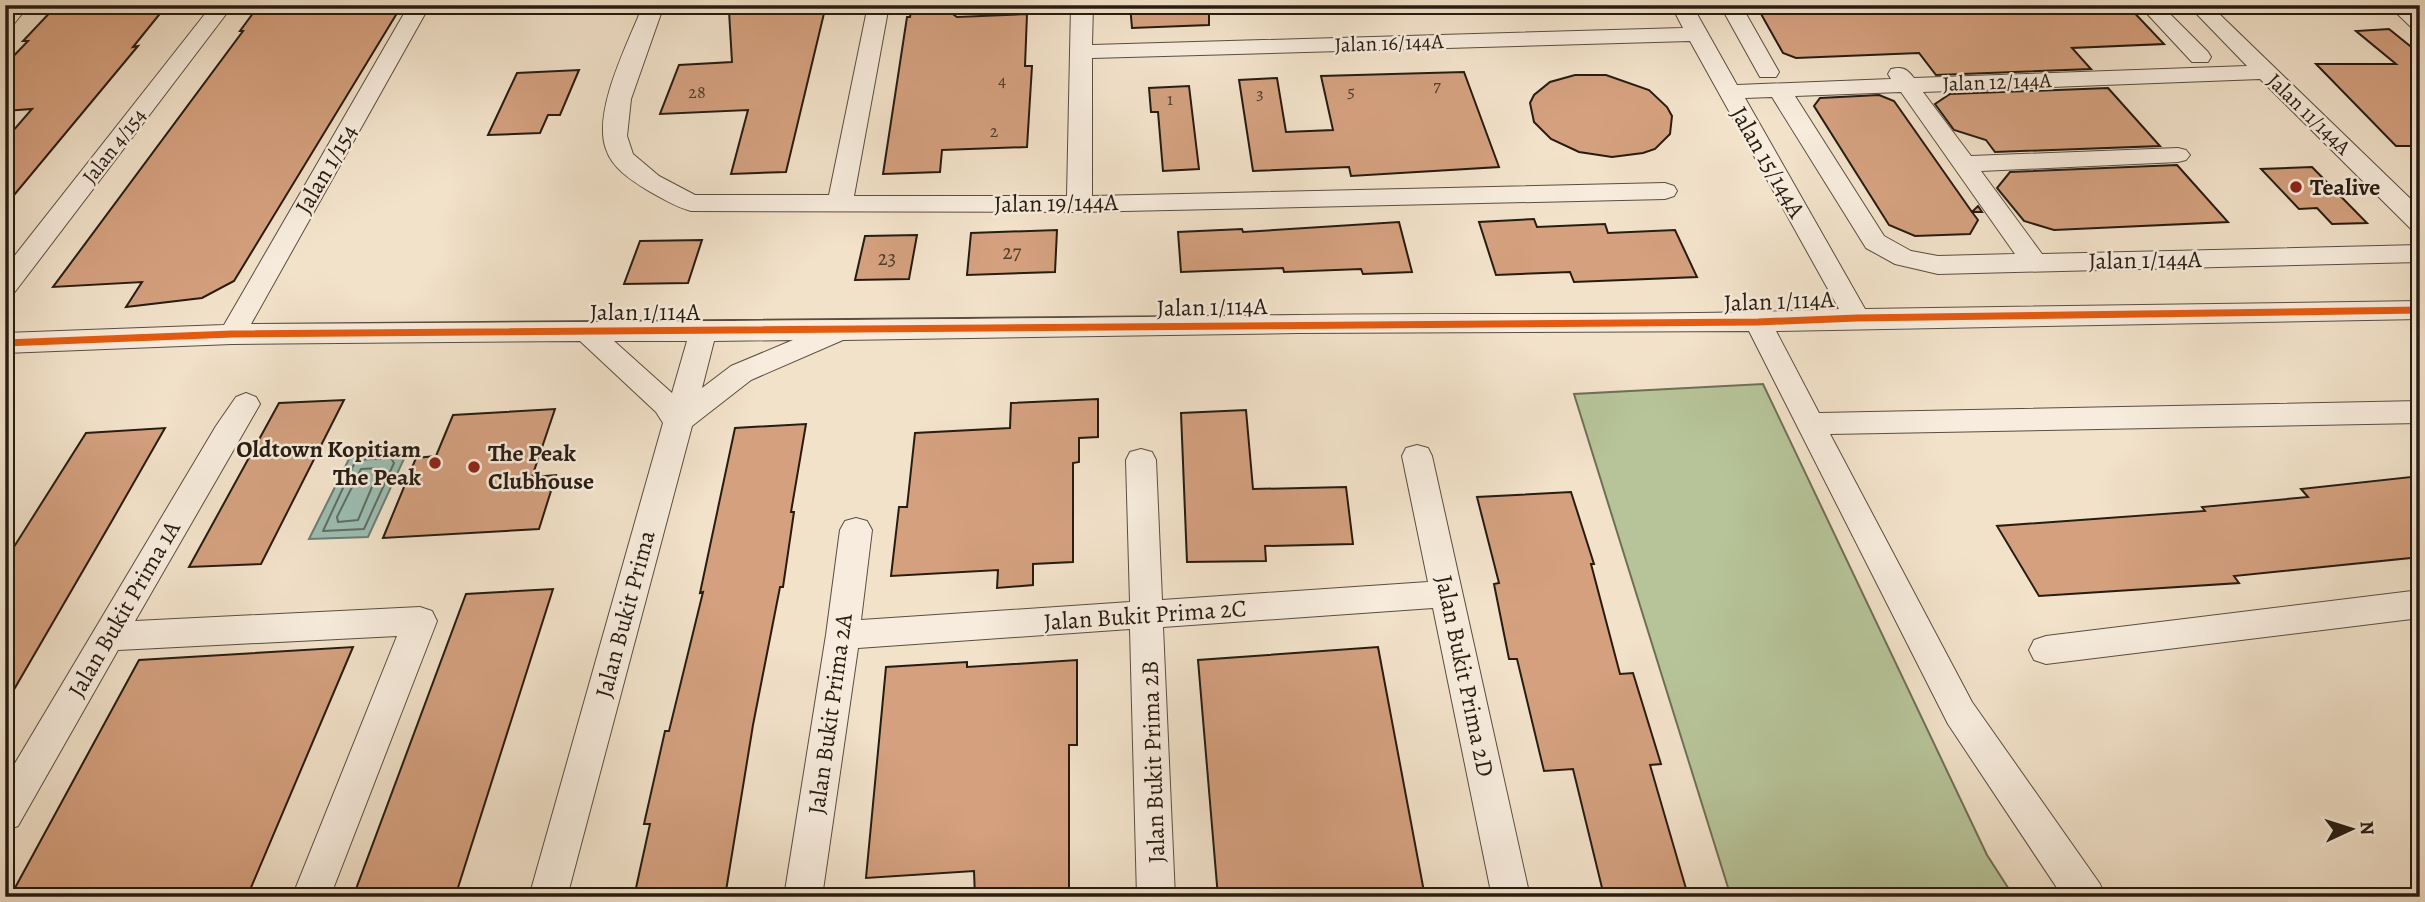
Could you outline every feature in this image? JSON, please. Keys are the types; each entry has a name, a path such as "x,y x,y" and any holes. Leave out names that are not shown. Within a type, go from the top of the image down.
{"street":[{"path":"5,20 19,5"},
{"name":"Jalan 4/154","path":"5,287 223,5"},
{"name":"Jalan 1/154","path":"232,334 421,5"},
{"name":"Jalan 19/144A","path":"653,5 615,112 613,132 618,152 648,181 691,203 1079,204 1665,191"},
{"path":"841,205 879,5"},
{"path":"1079,204 1082,5"},
{"name":"Jalan 15/144A","path":"1681,5 1857,318"},
{"name":"Jalan 15/144A","path":"1730,5 1774,81 1875,242"},
{"path":"2149,5 2200,57"},
{"name":"Jalan 11/144A","path":"2198,5 2420,223"},
{"path":"2398,5 2420,23"},
{"name":"Jalan 16/144A","path":"1081,52 1697,34"},
{"name":"Jalan 12/144A","path":"1901,77 2247,54"},
{"name":"Jalan 12/144A","path":"1723,83 1901,77 2265,72"},
{"path":"1901,77 2035,263"},
{"path":"1965,164 2178,155"},
{"name":"Jalan 1/144A","path":"1875,242 1904,258 1938,265 2420,253"},
{"name":"Jalan 1/114A","path":"5,343 232,334 1758,322 1857,318 2420,310"},
{"path":"1758,322 1960,713 2086,897"},
{"path":"586,331 666,405 678,421 741,373 844,330"},
{"name":"Jalan Bukit Prima","path":"548,897 703,331"},
{"name":"Jalan Bukit Prima 1A","path":"5,814 246,404"},
{"path":"1810,424 2420,412"},
{"name":"Jalan Bukit Prima 2D","path":"1417,456 1511,897"},
{"name":"Jalan Bukit Prima 2B","path":"1141,460 1149,615 1156,897"},
{"name":"Jalan Bukit Prima 2A","path":"803,897 843,635 856,530"},
{"name":"Jalan Bukit Prima 2C","path":"843,635 1447,594"},
{"path":"2046,650 2420,604"},
{"path":"108,636 420,621 311,897"}],"green space":[{"path":"1763,384 1987,855 2014,897 1731,897 1574,394"}],"water":[{"path":"408,450 368,537 309,539 352,453"}],"building":[{"path":"57,5 167,5 133,47 138,46 5,206 5,140 32,109 5,111 5,65 28,41 23,41"},
{"path":"259,5 402,5 234,281 202,298 126,307 142,282 53,287 243,31 240,31"},
{"path":"779,5 826,5 786,172 731,174 748,110 660,114 679,65 732,62 729,11 778,9"},
{"path":"912,5 955,5 954,15 957,17 1027,14 1025,66 1032,66 1027,147 942,150 940,172 883,174 907,17 910,17"},
{"path":"1130,5 1209,5 1209,25 1132,28"},
{"path":"1756,5 1915,5 1915,11 2127,5 2164,44 2072,48 2091,69 1936,75 1919,53 1796,58 1783,53"},
{"path":"2389,29 2420,54 2420,146 2396,146 2316,64 2396,64 2356,31"},
{"path":"579,70 560,115 548,115 540,133 488,135 517,73"},
{"path":"1464,72 1499,167 1351,176 1349,167 1253,171 1239,80 1277,78 1286,132 1333,130 1321,76"},
{"path":"1575,75 1606,75 1649,90 1667,107 1672,116 1670,134 1655,149 1612,157 1579,152 1551,139 1534,122 1530,103 1534,95 1550,82"},
{"path":"1189,86 1199,169 1163,171 1158,112 1151,112 1149,88"},
{"path":"2108,88 2160,146 1995,152 1986,140 1954,130 1935,104 1950,94"},
{"path":"1879,95 1894,101 1978,220 1970,234 1915,236 1889,225 1814,106 1820,98"},
{"path":"2177,165 2228,222 2054,230 2024,221 1997,188 2010,172"},
{"path":"2312,167 2367,223 2332,224 2317,208 2299,209 2261,169"},
{"path":"1534,219 1537,227 1605,224 1608,233 1675,230 1697,277 1574,282 1570,272 1496,275 1479,222"},
{"path":"1399,222 1412,272 1363,274 1361,269 1284,272 1283,268 1181,272 1178,232 1242,229 1243,232"},
{"path":"1057,230 1055,272 967,275 971,233"},
{"path":"917,235 909,279 855,280 865,236"},
{"path":"702,240 688,283 624,284 640,241"},
{"path":"1098,399 1098,437 1079,438 1079,462 1073,463 1073,562 1033,564 1033,585 997,588 998,570 891,576 899,507 907,507 915,433 1010,428 1011,403"},
{"path":"344,400 261,564 189,567 279,403"},
{"name":"The Peak Clubhouse","path":"555,409 532,477 556,475 539,529 383,538 416,458 436,456 453,415"},
{"path":"1246,410 1253,489 1346,487 1353,544 1265,546 1266,561 1187,562 1181,413"},
{"path":"806,424 791,512 794,512 783,587 780,587 753,725 725,897 634,897 650,824 644,824 665,731 669,731 703,592 700,593 735,428"},
{"path":"165,428 5,705 5,561 86,433"},
{"path":"2420,476 2420,557 2234,576 2239,583 2039,596 1997,526 2205,511 2202,507 2308,497 2301,489"},
{"path":"1571,492 1594,564 1591,564 1620,674 1633,673 1661,764 1650,765 1687,892 1604,896 1573,769 1544,771 1517,659 1509,659 1494,584 1499,583 1477,497"},
{"path":"553,589 455,897 353,897 466,594"},
{"path":"353,647 247,897 10,897 139,660"},
{"path":"1378,647 1425,897 1218,897 1198,660"},
{"path":"1077,660 1077,745 1069,745 1069,897 975,897 974,871 866,878 886,667 967,662 967,667"}],"cycle path":[{"path":"5,343 232,334 1758,322 1857,318 2420,310"}],"place":[{"name":"Tealive","path":"2296,187"},
{"name":"Oldtown Kopitiam The Peak","path":"435,463"},
{"name":"The Peak Clubhouse","path":"474,467"}]}
